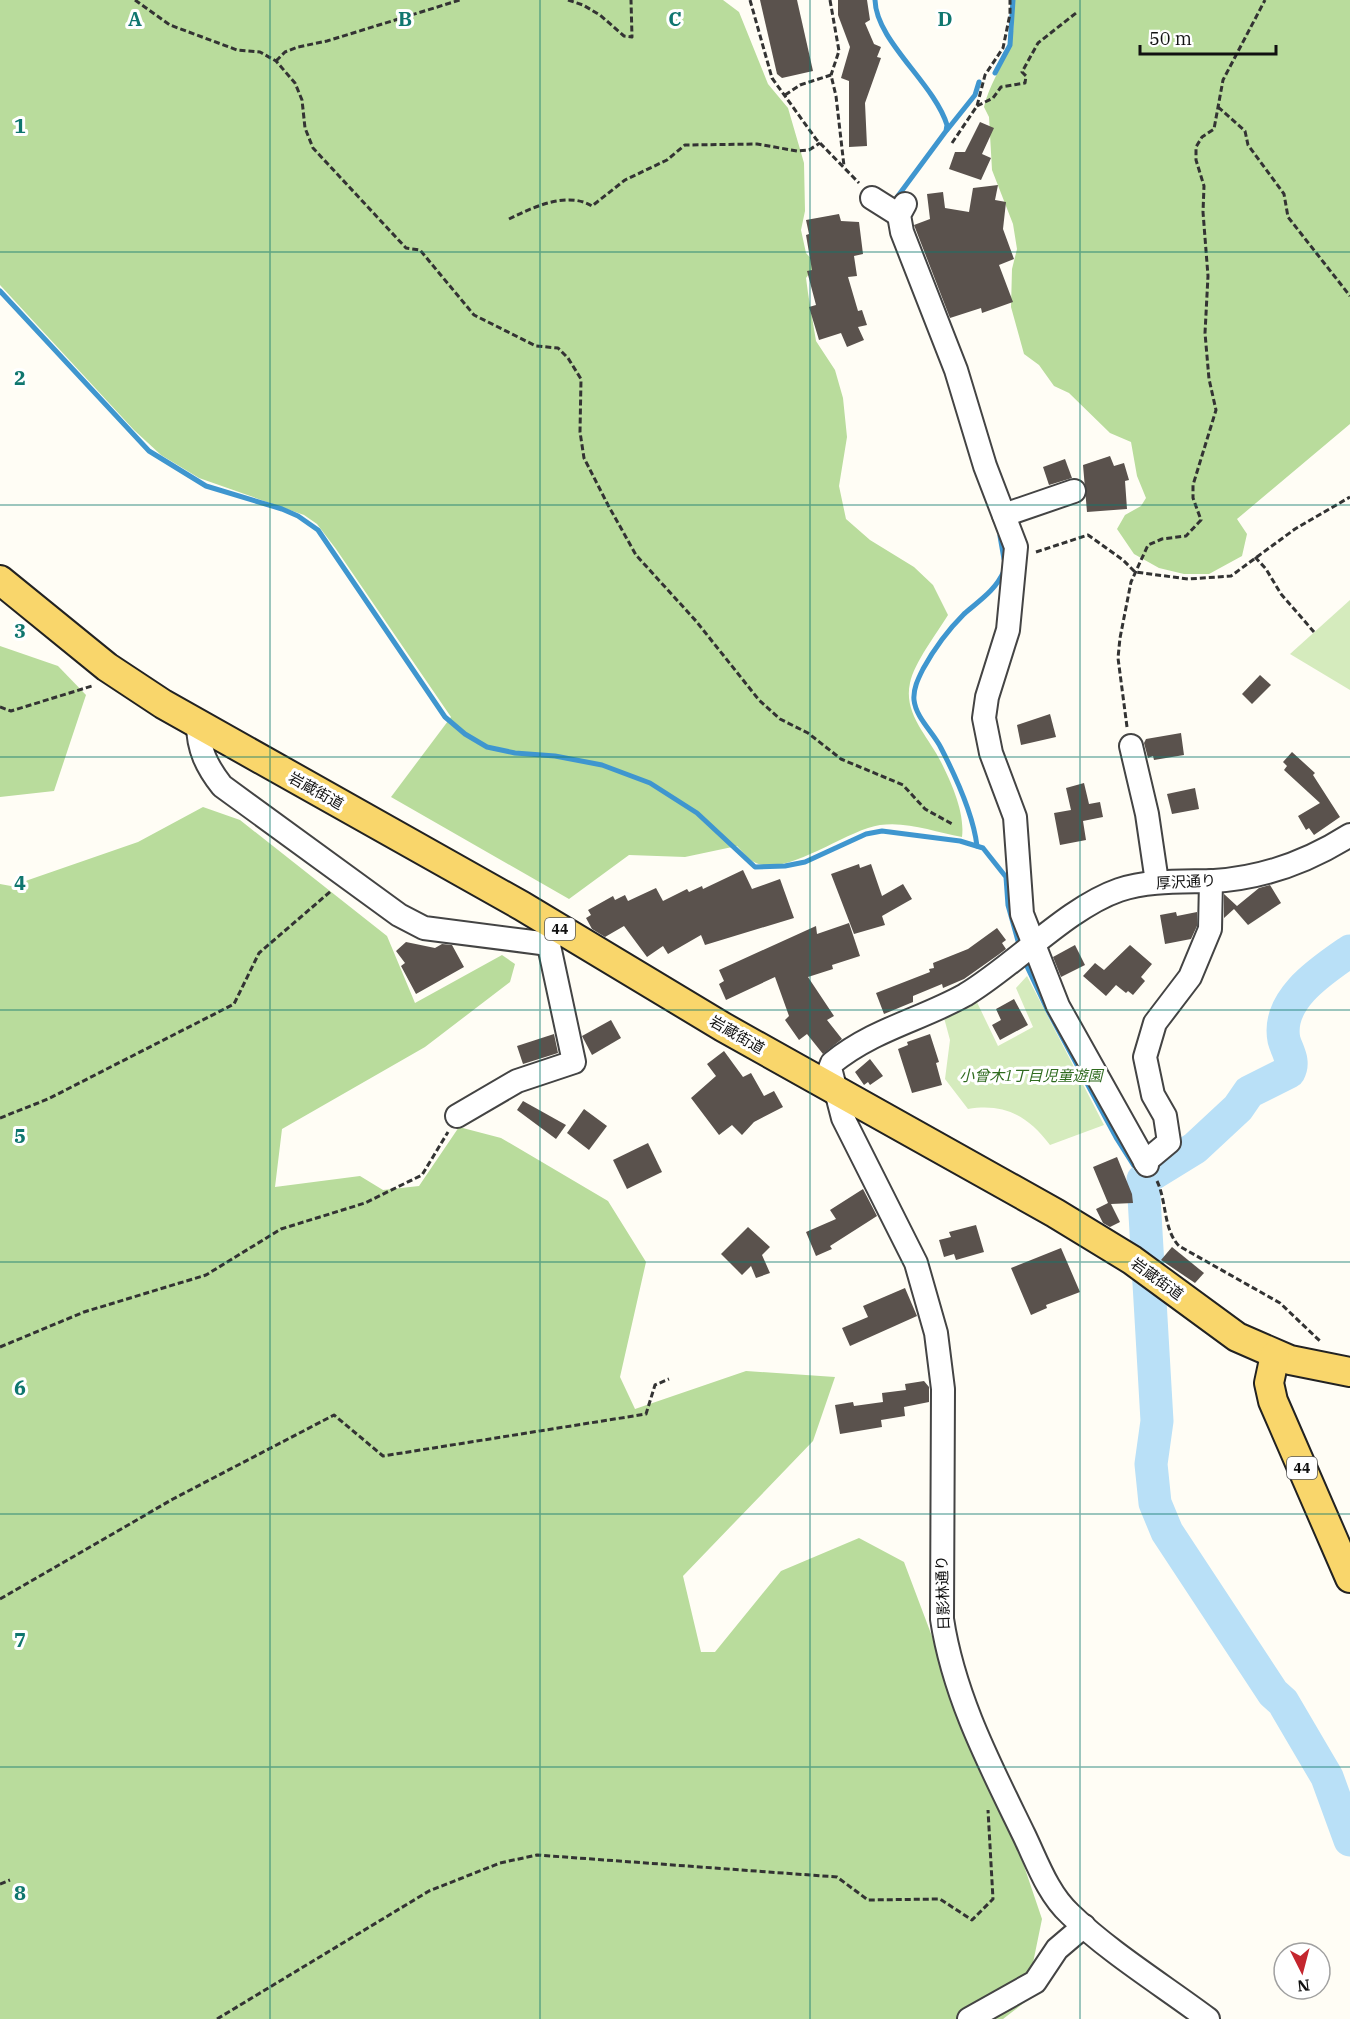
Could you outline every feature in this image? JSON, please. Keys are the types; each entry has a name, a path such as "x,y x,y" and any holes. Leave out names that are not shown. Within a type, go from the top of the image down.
{"main road":[{"name":"岩蔵街道","path":"0,580 107,667 198,724 556,936 723,1027 1132,1260 1223,1328 1275,1355"},
{"name":"44","path":"1350,1372 1306,1365 1275,1355 1270,1391 1350,1578"}],"street":[{"path":"891,207 956,370 985,466 1015,541 1016,555 1008,630 987,697 984,718 991,753 1014,810 1019,900 1026,927 1028,949 1150,1170 1169,1142 1165,1116 1153,1095 1145,1057 1155,1023 1190,976 1210,929 1211,881"},
{"path":"1004,515 1074,491"},
{"path":"198,724 198,743 211,772 222,786 348,876 372,897 424,928 541,943 556,936 574,1062 517,1081 457,1116"},
{"path":"1131,746 1147,814 1157,882"},
{"name":"厚沢通り","path":"836,1091 830,1068 844,1054 884,1030 965,995 1104,896 1133,886 1157,882 1211,881 1254,876 1315,855 1350,835"},
{"name":"日影林通り","path":"836,1091 843,1118 903,1234 929,1303 940,1355 943,1389 942,1619 948,1656 960,1698 994,1773 1059,1902 1084,1926 1208,2019"},
{"path":"969,2019 1035,1982 1057,1950 1084,1926"}],"path":[{"path":"135,0 170,25 237,50 260,52 276,61 296,83 302,100 305,128 313,148 373,214 392,230 406,248 420,250 474,315 536,346 558,348 568,358 581,379 580,432 584,458 608,505 636,555 696,621 759,700 780,719 808,733 842,759 903,785 925,809 954,825"},
{"path":"276,61 285,52 298,47 327,41 460,0"},
{"path":"568,0 583,5 624,36 632,37 631,0"},
{"path":"750,0 769,72 784,95 820,143 844,168 891,207"},
{"path":"830,0 839,51 831,75 837,96 844,168"},
{"path":"952,143 977,106 985,75 1003,48 1009,22 1010,0"},
{"path":"1131,746 1118,658 1122,624 1135,572 1148,545 1162,539 1186,536 1201,520 1193,498 1193,485 1215,410 1205,333 1208,276 1203,212 1204,186 1196,160 1196,147 1202,137 1214,129 1223,80 1265,0"},
{"path":"977,106 993,98 1001,87 1025,83 1026,76 1022,72 1038,44 1076,13"},
{"path":"784,95 800,85 831,75"},
{"path":"1218,107 1245,131 1248,145 1284,194 1288,217 1350,296"},
{"path":"509,219 542,206 571,200 583,201 592,206 626,180 667,160 685,145 757,144 797,151 808,150 820,143"},
{"path":"1016,555 1033,553 1088,535 1123,560 1135,572 1188,579 1231,576 1295,529 1350,497"},
{"path":"1256,557 1266,568 1281,594 1314,632"},
{"path":"0,707 11,711 90,686 99,689"},
{"path":"0,1118 48,1099 234,1004 260,953 348,876"},
{"path":"0,1347 84,1312 206,1275 281,1229 365,1203 423,1175 457,1116"},
{"path":"1150,1170 1163,1194 1170,1233 1179,1246 1280,1304 1322,1343"},
{"path":"0,1599 173,1499 334,1415 383,1456 646,1414 655,1384 669,1379"},
{"path":"217,2019 429,1891 501,1863 537,1855 837,1877 868,1900 940,1899 972,1920 993,1899 988,1804 994,1773"},
{"path":"0,1884 10,1880"}],"green space":[{"path":"0,0 723,0 739,12 768,84 788,108 804,163 805,211 801,230 806,253 816,264 806,278 816,341 835,370 843,398 847,437 839,486 846,519 870,540 914,567 933,585 948,615 916,666 909,694 910,705 918,725 941,762 953,789 962,818 962,837 900,824 880,825 850,835 798,859 782,864 767,865 752,861 737,846 685,857 629,855 569,899 391,797 451,717 317,524 304,515 199,478 161,455 134,430 0,285"},
{"path":"1013,0 1350,0 1350,424 1237,519 1247,534 1242,556 1209,574 1184,574 1159,568 1134,554 1117,529 1125,515 1141,506 1146,498 1137,476 1131,442 1110,433 1069,393 1054,386 1039,365 1024,354 1011,307 1012,269 1017,249 1013,224 992,170 989,117 984,107 1012,39"},
{"path":"1350,600 1350,690 1290,654"},
{"path":"0,646 58,666 86,695 54,791 0,797"},
{"path":"203,807 240,820 387,936 415,1003 502,955 515,964 510,982 425,1047 282,1129 275,1187 360,1176 383,1190 419,1186 459,1127 501,1138 608,1201 646,1262 620,1377 635,1409 746,1371 835,1377 813,1441 683,1576 701,1652 715,1652 781,1571 859,1538 904,1562 936,1647 1002,1801 1042,1919 1025,2002 1003,2019 0,2019 0,884 11,886 138,842"},
{"name":"小曾木1丁目児童遊園","path":"1027,976 1104,1125 1050,1145 1033,1126 1015,1114 993,1108 968,1109 945,1079 950,1040 943,1014 974,996 998,1046 1033,1027 1016,988"}],"building":[{"path":"760,0 797,0 813,71 782,78 777,74"},
{"path":"838,0 867,0 870,20 865,23 874,44 881,47 877,57 881,58 865,103 867,146 849,147 849,81 841,78 850,47 838,15"},
{"path":"980,122 994,128 982,154 991,158 981,180 949,169 955,152 965,152"},
{"path":"998,185 995,200 1006,202 1003,229 1014,259 999,265 1013,302 982,313 981,308 950,318 914,225 930,219 927,194 943,192 945,208 969,212 973,188"},
{"path":"839,214 841,221 859,222 863,254 854,256 857,276 848,277 858,311 862,310 867,325 858,327 864,340 847,347 841,333 819,340 809,307 816,305 807,271 812,270 806,220"},
{"path":"1110,456 1114,466 1124,463 1129,480 1125,481 1127,509 1087,512 1083,465"},
{"path":"1065,459 1072,478 1049,485 1043,467"},
{"path":"1260,675 1271,685 1252,704 1242,694"},
{"path":"1050,714 1056,737 1021,745 1017,725"},
{"path":"1181,733 1184,755 1154,760 1153,756 1148,758 1144,743 1146,739"},
{"path":"1292,752 1315,773 1313,775 1340,817 1314,835 1309,828 1306,830 1298,816 1320,803 1284,770 1287,766 1283,762"},
{"path":"1084,783 1089,804 1100,802 1103,817 1083,821 1086,840 1060,845 1054,813 1071,810 1066,788"},
{"path":"1195,788 1199,809 1172,814 1167,794"},
{"path":"859,864 860,868 871,864 882,896 903,884 912,899 882,916 885,925 854,934 831,874"},
{"path":"743,870 752,889 780,879 794,918 705,945 701,935 668,954 663,946 647,957 624,926 605,937 592,929 586,918 591,915 588,910 613,896 615,900 625,895 628,901 656,888 663,901 687,889 689,892 702,886 703,889"},
{"path":"1270,885 1281,903 1248,925 1234,909 1224,918 1224,894 1237,906 1259,888"},
{"path":"1176,912 1177,916 1197,912 1197,926 1191,939 1165,944 1160,915"},
{"path":"849,923 860,956 832,965 833,969 808,977 834,1016 827,1020 842,1039 823,1054 807,1034 799,1040 785,1020 789,1016 775,977 726,1000 719,984 724,981 719,970 816,926 817,934"},
{"path":"997,928 1006,940 1002,943 1006,949 964,979 943,988 942,984 913,996 913,1002 884,1014 876,993 930,972 929,969 934,968 933,963 968,949"},
{"path":"406,942 435,948 442,944 452,945 464,967 416,994 401,966 405,963 396,951"},
{"path":"1075,945 1085,965 1061,977 1053,957"},
{"path":"1130,945 1152,964 1141,977 1145,981 1133,995 1128,991 1126,993 1116,985 1106,996 1083,976 1095,963 1104,970"},
{"path":"1014,999 1028,1025 1000,1040 992,1025 1001,1020 996,1009"},
{"path":"611,1020 621,1038 592,1055 582,1036"},
{"path":"554,1034 558,1053 523,1064 517,1046"},
{"path":"930,1034 939,1062 936,1063 942,1085 912,1093 898,1049 908,1045 907,1042"},
{"path":"724,1051 743,1077 751,1073 764,1096 774,1091 783,1107 754,1122 742,1135 732,1125 719,1135 691,1098 716,1076 707,1064"},
{"path":"870,1059 883,1076 870,1085 868,1082 864,1085 855,1072"},
{"path":"523,1101 566,1125 556,1139 517,1110"},
{"path":"584,1109 607,1126 589,1150 567,1133"},
{"path":"648,1143 662,1172 627,1189 613,1160"},
{"path":"1117,1157 1132,1194 1133,1203 1111,1204 1120,1222 1110,1227 1103,1223 1096,1209 1108,1203 1093,1167"},
{"path":"863,1189 877,1216 830,1246 832,1249 816,1256 806,1232 836,1219 830,1210"},
{"path":"976,1225 984,1252 956,1260 954,1254 944,1257 939,1240 951,1237 949,1232"},
{"path":"748,1227 770,1247 762,1255 770,1273 756,1278 751,1266 742,1275 721,1254"},
{"path":"1172,1247 1204,1273 1195,1283 1161,1260"},
{"path":"1061,1248 1080,1292 1046,1305 1047,1308 1031,1315 1011,1268"},
{"path":"905,1288 917,1316 850,1346 842,1328 868,1317 863,1306"},
{"path":"924,1381 929,1387 929,1402 904,1407 905,1416 881,1420 882,1427 840,1434 835,1405 853,1402 854,1406 883,1402 882,1393 906,1390 905,1384"}],"waterway":[{"path":"875,0 885,31 940,109 947,125 946,131 892,204"},
{"path":"995,73 1010,45 1013,0"},
{"path":"947,130 975,95 979,82"},
{"path":"0,291 149,451 206,486 282,509 298,516 318,530 445,717 465,734 487,747 602,765 650,783 697,813 755,867 785,866 805,862 866,834 882,831 960,841 983,848 1006,877 1008,905 1020,948"},
{"path":"1000,536 1004,559"},
{"path":"977,846 972,821 963,796 938,742 915,707 914,692 923,669 942,640 964,614 992,590 1004,571"},
{"path":"1350,951 1314,977 1303,988 1287,1012 1283,1026 1284,1040 1291,1060 1289,1072 1249,1092 1238,1108 1195,1148 1143,1180 1157,1421 1151,1464 1155,1503 1167,1532 1273,1693 1283,1702 1327,1777 1350,1840"},
{"path":"1024,960 1047,1009 1117,1139 1143,1180"}]}
